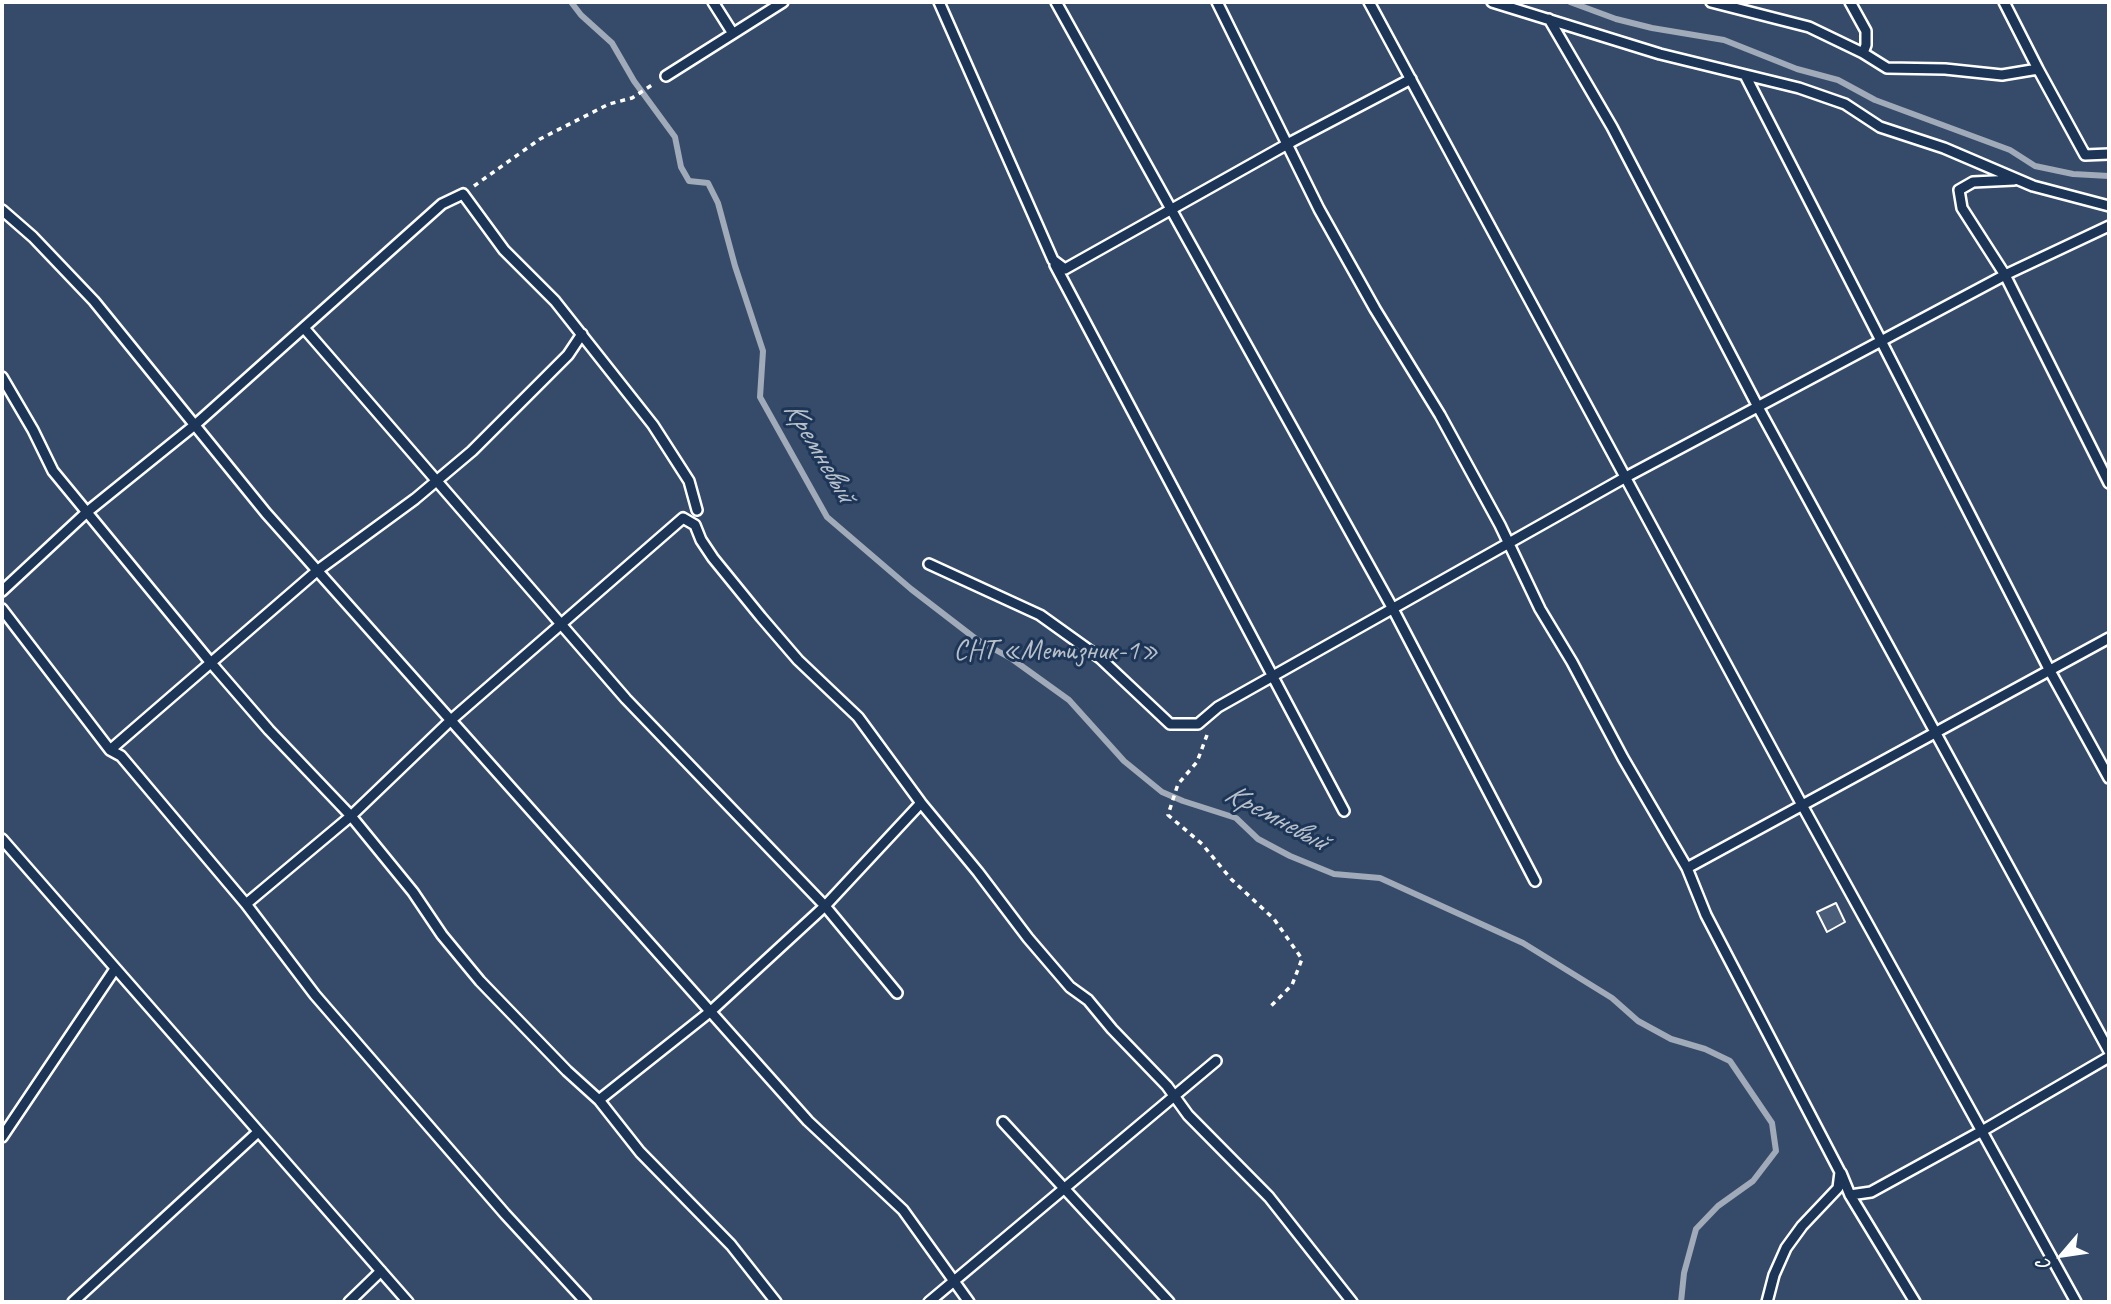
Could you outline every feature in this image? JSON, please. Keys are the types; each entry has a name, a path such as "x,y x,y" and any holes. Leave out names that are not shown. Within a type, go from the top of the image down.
{"lane":[{"path":"713,2 732,32"},
{"path":"666,76 783,2"},
{"path":"939,2 1053,260 1344,811"},
{"path":"1056,2 1393,609 1535,881"},
{"path":"1217,2 1319,209 1381,319 1440,415 1540,609 1686,868 1706,915 1850,1195 1915,1302"},
{"path":"1369,2 1802,805 2076,1302"},
{"path":"1492,2 1660,54 1800,88 1845,104 1880,127 1944,148 2018,180 2109,206"},
{"path":"1711,2 1809,27 1863,53 1887,68 1945,69 2002,75 2038,69"},
{"path":"1850,2 1866,31 1867,45 1863,53"},
{"path":"2004,2 2085,155 2109,154"},
{"path":"1549,19 1612,127 1758,407 2109,1051"},
{"path":"1745,75 1879,341 2050,671 2109,778"},
{"path":"1053,260 1065,269 1288,144 1411,79"},
{"path":"2018,180 1973,182 1959,190 1962,208 2005,275 2109,482"},
{"path":"2,591 87,512 195,424 442,204 463,194 504,250 555,301 653,425 689,481 697,510"},
{"path":"2,210 33,237 94,301 266,513 808,1121 904,1210 969,1302"},
{"path":"929,564 1040,615 1100,658 1170,724 1198,724 1218,706 1273,678 1626,477 2005,275 2109,226"},
{"path":"304,328 626,699 825,906 897,993"},
{"path":"110,750 318,570 472,451 568,355 582,334"},
{"path":"2,377 53,471 211,663 269,730 351,816 413,892 442,936 481,981 567,1071 600,1100 640,1152 731,1245 776,1302"},
{"path":"246,904 351,816 451,720 682,518 695,525 701,540 743,598 799,660 859,717 920,803 1070,987 1088,1000 1174,1094 1188,1115 1269,1197 1352,1302"},
{"path":"2,609 110,750 121,756 246,904 315,995 505,1214 586,1302"},
{"path":"1686,868 2109,638"},
{"path":"600,1100 711,1011 825,906 920,803"},
{"path":"2,839 408,1302"},
{"path":"2,1137 116,969"},
{"path":"1850,1195 1871,1192 2109,1057"},
{"path":"929,1302 1216,1061"},
{"path":"1003,1122 1169,1302"},
{"path":"73,1302 258,1132"},
{"path":"1767,1302 1774,1275 1786,1248 1802,1226 1838,1188 1840,1172"},
{"path":"349,1302 381,1271"}],"path":[{"path":"463,194 540,139 609,104 632,98 666,76"},
{"path":"1218,706 1197,762 1178,784 1168,815 1202,844 1231,880 1274,919 1302,959 1293,985 1268,1009"}],"green space":[{"name":"СНТ «Метизник-1»","path":"2,2 2109,2 2109,1302 2,1302"}],"building":[{"path":"1836,903 1845,922 1827,932 1817,912"}],"waterway":[{"name":"Кремневый","path":"571,2 581,15 612,43 634,81 675,137 681,167 689,181 708,183 718,203 763,351 760,397 827,517 911,589 976,639 1012,659 1069,700 1124,761 1162,792 1236,818 1258,839 1290,856 1334,874 1380,878 1523,943 1612,998 1638,1021 1671,1039 1705,1049 1730,1061 1772,1123 1776,1151 1753,1181 1718,1206 1696,1229 1684,1273 1681,1302"},
{"path":"1570,2 1616,19 1652,28 1724,40 1797,69 1838,80 1875,100 2010,150 2035,166 2073,174 2109,176"}]}
